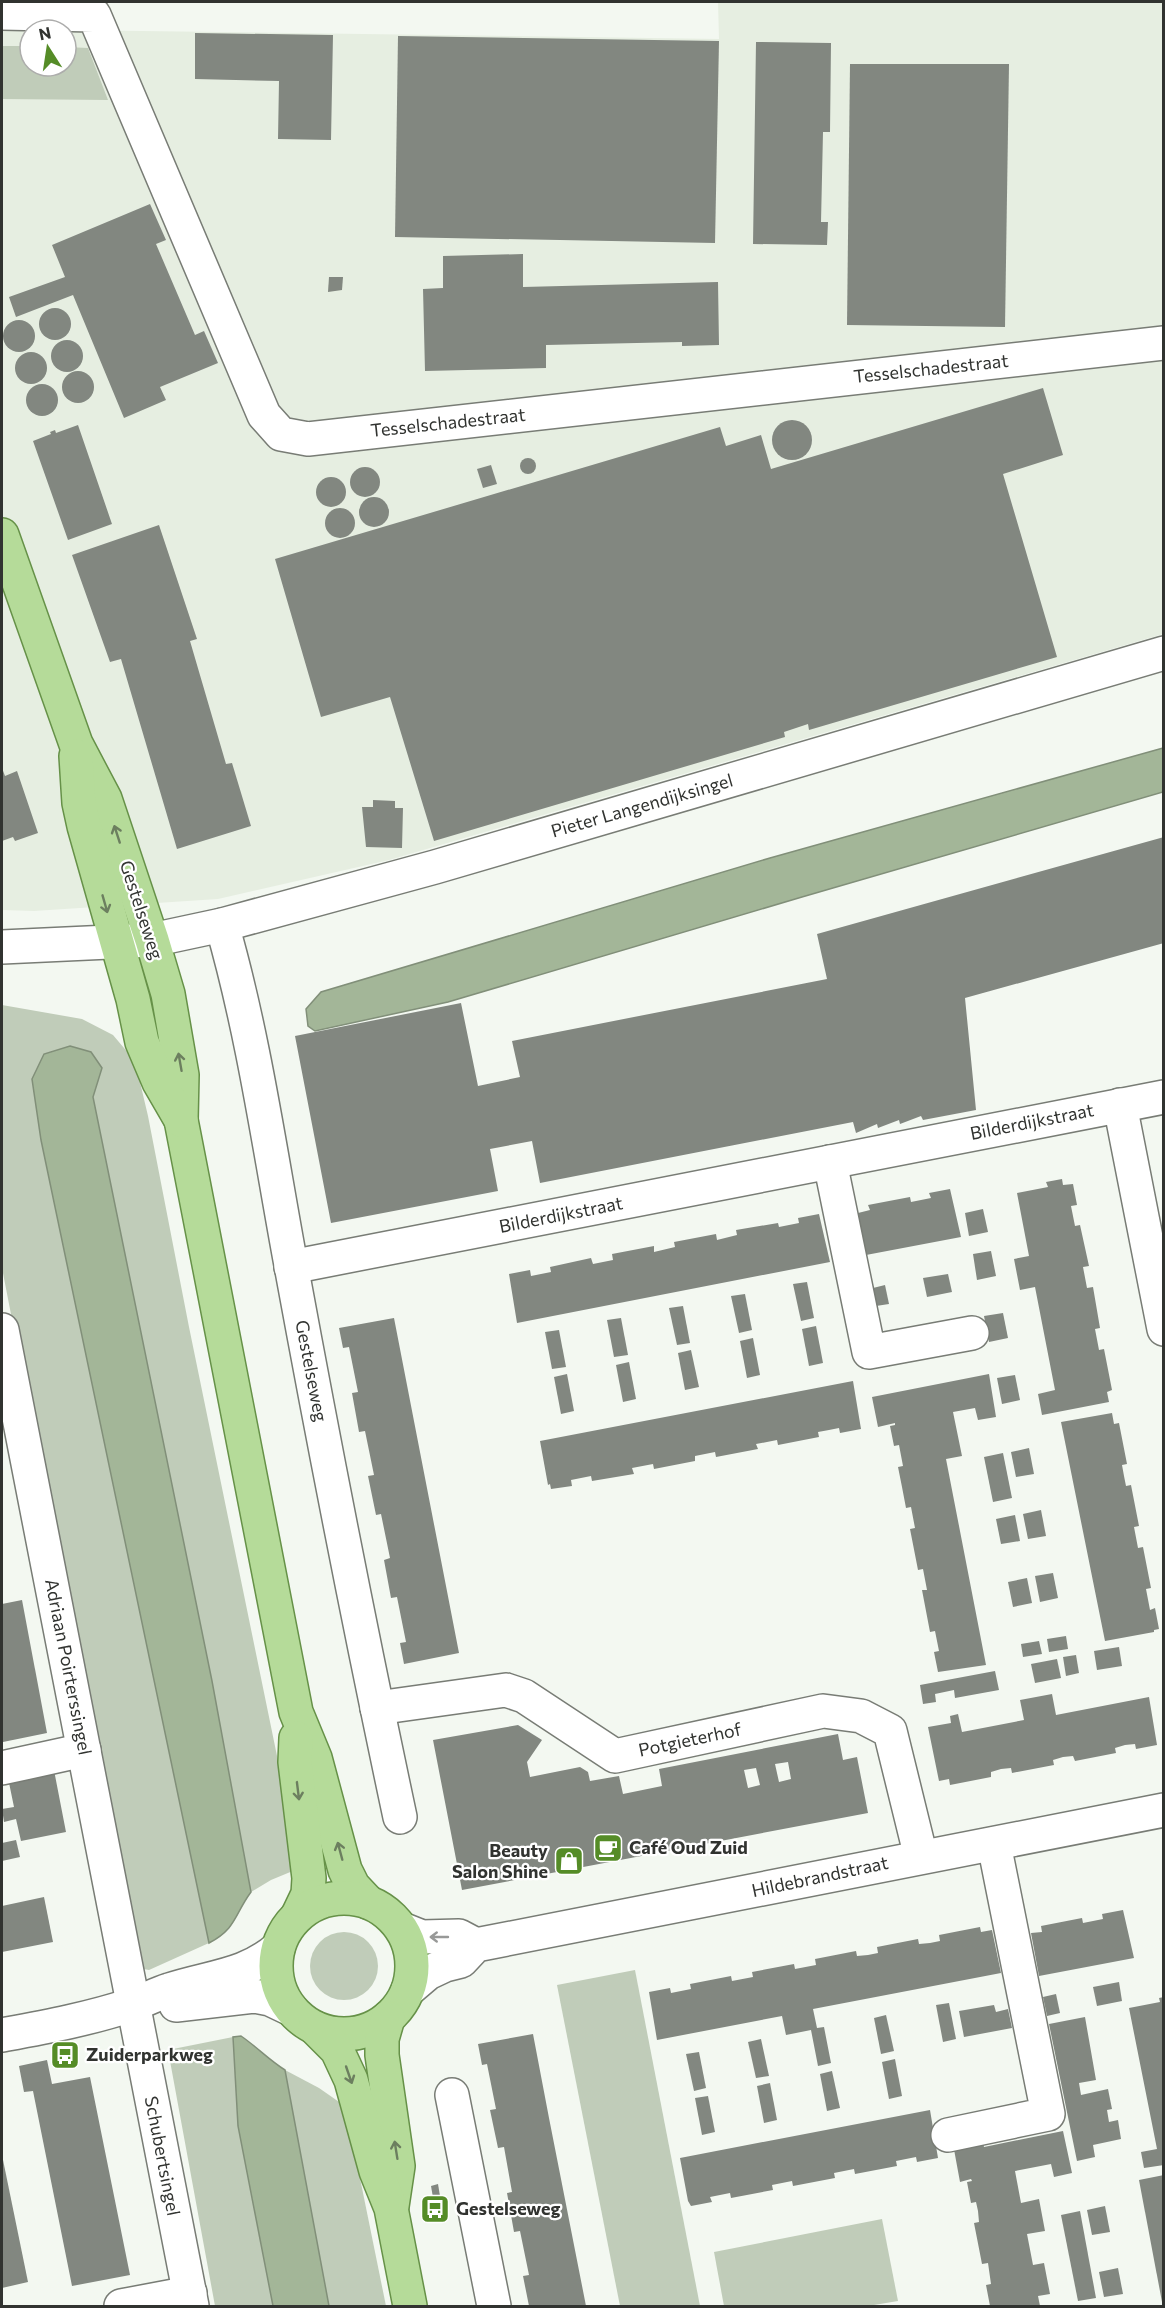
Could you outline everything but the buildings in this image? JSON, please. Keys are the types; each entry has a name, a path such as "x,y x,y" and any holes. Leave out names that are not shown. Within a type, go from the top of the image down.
{"main road":[{"name":"Gestelseweg","path":"2,535 76,744 105,799 168,994 182,1075 181,1120 296,1712 315,1758 345,1870 353,1886 368,1902"},
{"name":"Gestelseweg","path":"76,744 84,826 133,999 142,1042 159,1082 181,1120"},
{"name":"Gestelseweg","path":"296,1712 295,1762 309,1878 308,1894 298,1915"},
{"path":"303,2018 330,2032 353,2032 375,2027 387,2018 403,2000 408,1990 412,1958 402,1929 381,1908 368,1902 339,1898 324,1900 310,1906 298,1915 286,1930 278,1948 277,1980 282,1995 303,2018 337,2050 344,2062 376,2171 391,2208 410,2307"},
{"path":"387,2018 382,2039 382,2055 399,2166 391,2208"}],"street":[{"name":"Tesselschadestraat","path":"2,13 94,15 264,416 281,434 308,439 1164,343"},
{"name":"Pieter Langendijksingel","path":"2,946 152,940 222,925 435,867 1164,653"},
{"name":"Gestelseweg","path":"222,925 239,984 291,1267 400,1817"},
{"name":"Bilderdijkstraat","path":"291,1267 1164,1097"},
{"path":"1120,1106 1164,1329"},
{"path":"830,1162 869,1352 972,1333"},
{"name":"Adriaan Poirterssingel","path":"2,1330 132,2005"},
{"name":"Potgieterhof","path":"377,1708 506,1690 524,1696 615,1756 823,1712 861,1716 890,1731 921,1857"},
{"path":"2,1768 84,1750"},
{"name":"Hildebrandstraat","path":"408,1990 428,1973 461,1961 476,1945 1164,1810"},
{"path":"948,2135 1048,2114 994,1844"},
{"name":"Hildebrandstraat","path":"402,1929 422,1937 459,1936 476,1945"},
{"path":"2,2035 58,2025 132,2005 168,1990 250,1968 278,1948"},
{"path":"132,2005 173,2005 254,1996 270,1999 303,2018"},
{"name":"Schubertsingel","path":"132,2005 191,2300"},
{"path":"452,2095 494,2307"},
{"path":"121,2307 191,2300"}],"shaded area":[{"path":"718,2 1163,2 1163,634 389,860 218,899 34,911 2,910 2,30 18,30 18,78 78,78 78,30 719,39"},
{"path":"2,46 18,46 18,78 78,78 78,48 88,48 108,100 2,99"},
{"path":"1163,748 1163,792 448,1002 315,1031 308,1026 306,1009 321,992 770,858"},
{"path":"2,1005 82,1019 113,1035 135,1061 300,1868 271,1880 251,1892 212,1681 93,1097 102,1068 91,1052 70,1046 44,1054 41,1140 209,1943 149,1970 138,1968 2,1268"},
{"path":"70,1046 91,1052 102,1068 93,1097 212,1681 251,1892 230,1926 209,1943 41,1140 32,1079 44,1054"},
{"path":"344,1932 357,1935 368,1942 375,1953 378,1966 375,1979 368,1990 357,1997 344,2000 331,1997 320,1990 313,1979 310,1966 313,1953 320,1942 331,1935"},
{"path":"635,1970 700,2306 620,2306 557,1985"},
{"path":"241,2036 285,2070 329,2306 273,2306 238,2126 233,2037"},
{"path":"233,2037 238,2126 273,2306 215,2306 168,2050"},
{"path":"285,2070 319,2088 342,2104 350,2129 386,2306 329,2306"},
{"path":"882,2219 898,2301 868,2306 724,2306 714,2252"}],"place":[{"name":"Café Oud Zuid","path":"608,1848"},
{"name":"Beauty Salon Shine","path":"569,1861"},
{"name":"Zuiderparkweg","path":"65,2055"},
{"name":"Gestelseweg","path":"435,2209"}]}
